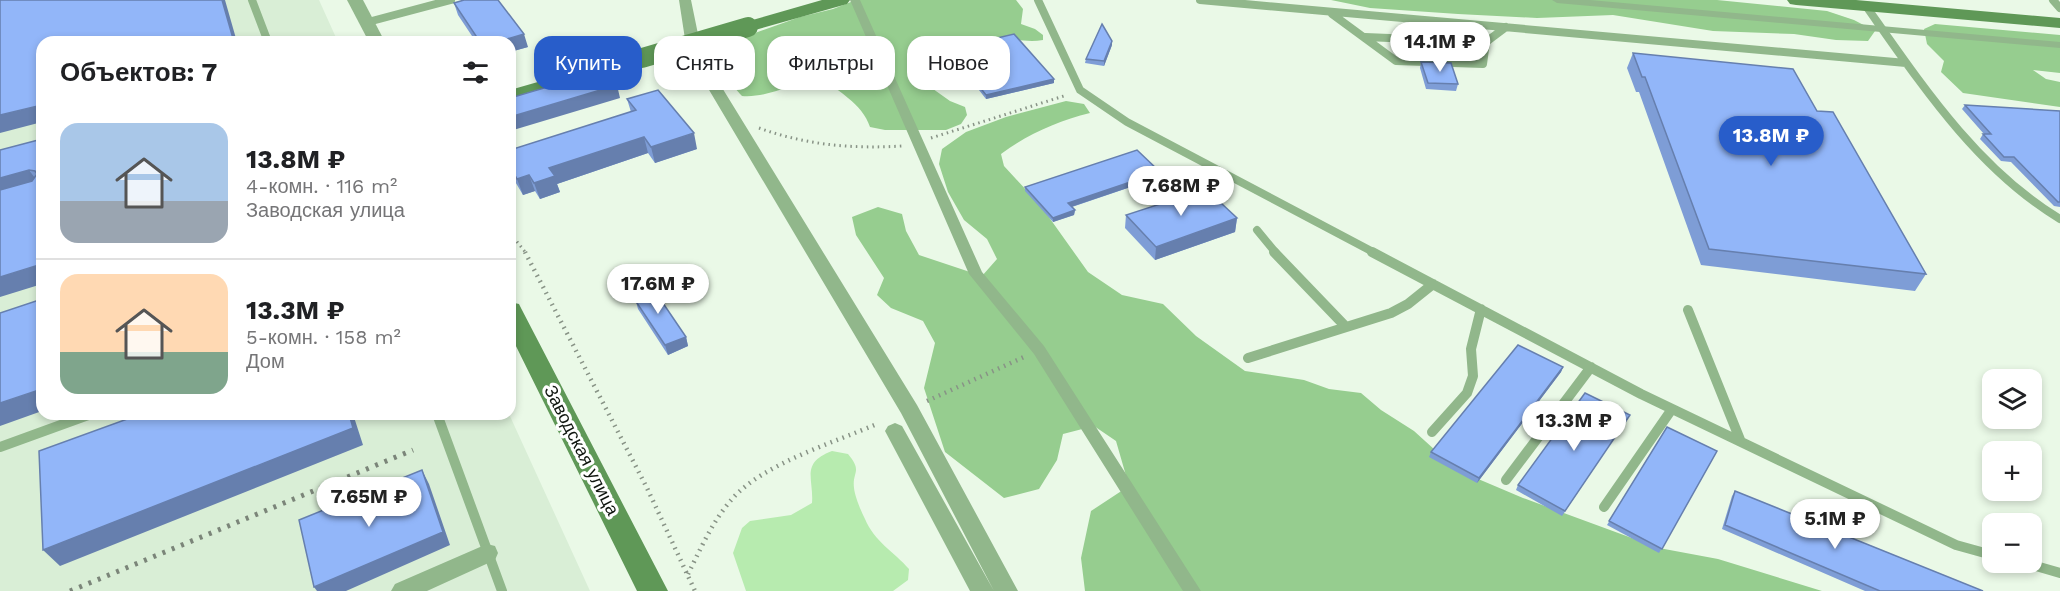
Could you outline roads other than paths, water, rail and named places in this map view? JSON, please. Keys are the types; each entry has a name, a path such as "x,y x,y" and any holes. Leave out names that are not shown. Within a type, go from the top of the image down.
{"main road":[{"path":"516,94 841,0"},
{"path":"1796,0 1864,3 2060,23"},
{"name":"Заводская улица","path":"516,322 653,591"}],"street":[{"path":"355,0 375,36"},
{"path":"685,0 692,39 706,73 909,410 998,587"},
{"path":"855,0 976,274 1039,350 1192,591"},
{"path":"1557,0 2060,45"},
{"path":"895,431 998,587"},
{"path":"402,591 487,553"}],"lane":[{"path":"252,0 266,36"},
{"path":"368,22 451,0"},
{"path":"1038,0 1080,90 1127,122 1672,409 1956,545 1982,552"},
{"path":"1200,0 1906,63"},
{"path":"2053,0 2060,8"},
{"path":"1864,3 1906,63 1985,162 2018,192 2060,219"},
{"path":"1330,13 1396,61 1483,64 1486,42"},
{"path":"1364,37 1486,42 1506,27"},
{"path":"1257,230 1277,257 1346,327"},
{"path":"1248,358 1391,313 1408,304 1433,284"},
{"path":"1432,432 1467,393 1473,376 1471,349 1481,309"},
{"path":"1688,310 1741,442"},
{"path":"1506,480 1591,367"},
{"path":"1604,507 1672,409"},
{"path":"0,447 74,420"},
{"path":"439,420 502,591"},
{"path":"2042,568 2060,573"}],"railway":[{"path":"70,591 413,450"}]}
